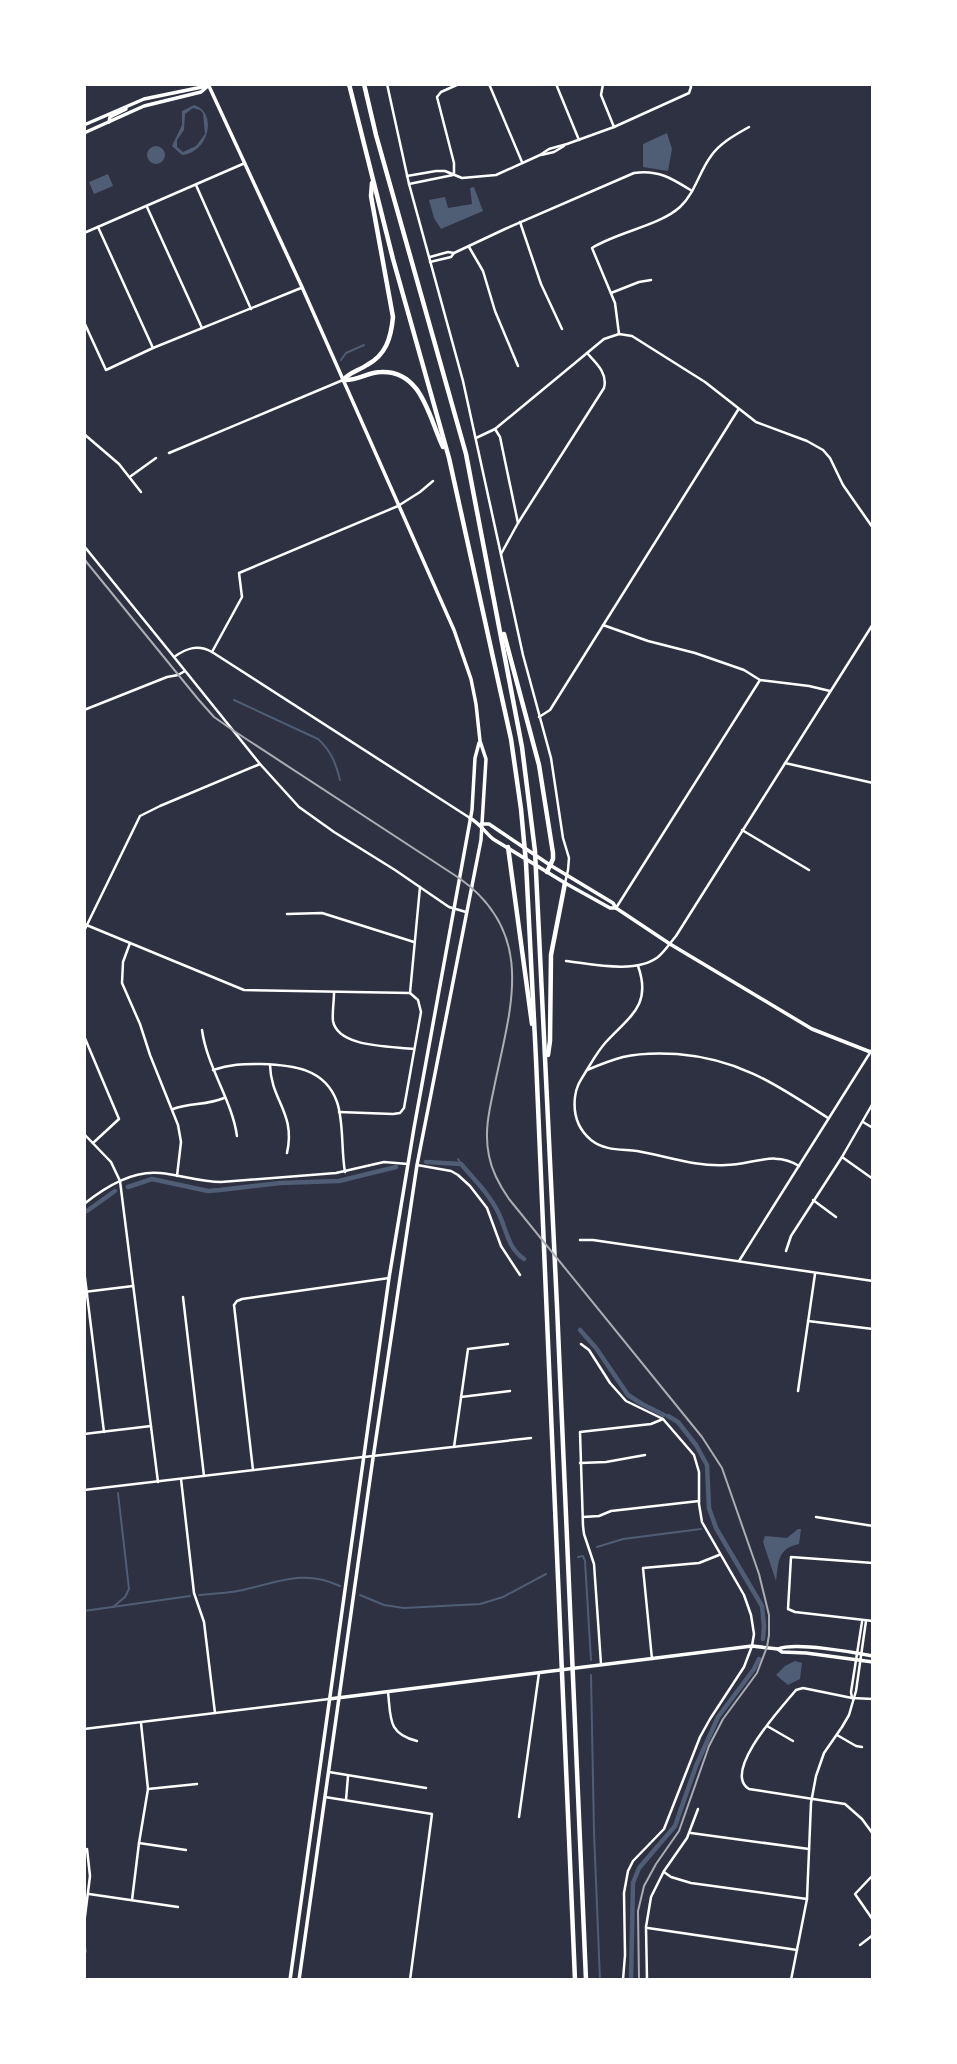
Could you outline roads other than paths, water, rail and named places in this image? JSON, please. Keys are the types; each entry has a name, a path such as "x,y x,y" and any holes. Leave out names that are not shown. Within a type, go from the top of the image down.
{"highway":[{"path":"349,84 393,258 449,458 511,739 525,845 575,1980"},
{"path":"364,84 466,454 522,747 535,851 586,1980"},
{"path":"343,380 348,374 368,365 382,354 392,334 393,317 371,196 372,176"},
{"path":"343,380 351,381 372,372 390,372 406,378 414,384 423,398 449,458"},
{"path":"496,606 539,765 552,853 547,872"},
{"path":"508,847 536,1059"},
{"path":"546,1062 550,1041 551,955 565,883"}],"main road":[{"path":"84,125 157,95 209,84"},
{"path":"84,133 151,104 201,92 209,84"},
{"path":"209,84 302,287 463,654 486,759 481,840 417,1166 299,1980"},
{"path":"109,122 110,117 133,104"},
{"path":"290,1980 389,1278 470,818 475,758 480,741"},
{"path":"470,818 481,824 489,824 614,903 616,908 670,944 812,1029 872,1051"},
{"path":"481,824 487,834 547,872 610,908 616,908"},
{"path":"408,1164 417,1166"},
{"path":"329,1699 752,1647 804,1647 873,1656"},
{"path":"778,1649 782,1652 873,1662"}],"street":[{"path":"387,84 409,184 463,381 523,655 556,783 563,838 569,858 565,883"},
{"path":"453,175 454,163 437,101 438,94 459,84"},
{"path":"489,84 522,163"},
{"path":"556,84 579,140"},
{"path":"603,84 601,95 614,127"},
{"path":"407,176 439,171 463,178 489,176 554,152 567,144 614,127 689,93 690,84"},
{"path":"620,334 616,307 592,248 670,214 681,206 716,150 749,127"},
{"path":"84,233 245,163"},
{"path":"439,171 439,177"},
{"path":"430,262 451,257 454,253 520,222 634,173 659,172 692,191"},
{"path":"409,184 453,175"},
{"path":"196,185 251,309"},
{"path":"146,205 202,328"},
{"path":"520,222 541,284 562,329"},
{"path":"98,227 153,348"},
{"path":"469,247 483,271 495,311 518,366"},
{"path":"429,257 454,253"},
{"path":"611,293 651,280"},
{"path":"84,321 106,370 302,287"},
{"path":"476,438 495,429 607,337 620,334 639,340 690,371 766,427 807,441 823,450 830,458 842,485 873,528"},
{"path":"501,554 604,388 606,383 603,374 587,353"},
{"path":"169,453 343,380"},
{"path":"539,717 550,710 739,409"},
{"path":"495,429 500,437 518,523"},
{"path":"84,434 131,476 141,492"},
{"path":"131,476 156,458"},
{"path":"212,652 242,597 239,573 398,506 433,481"},
{"path":"84,546 287,795 307,813 454,909 466,912"},
{"path":"566,961 638,965 657,958 670,944 873,624"},
{"path":"603,625 744,670 760,680 830,691"},
{"path":"174,657 193,647 203,647 470,818"},
{"path":"84,710 185,671"},
{"path":"616,908 760,680"},
{"path":"785,763 873,783"},
{"path":"84,931 85,924 140,816 260,764"},
{"path":"742,830 809,870"},
{"path":"410,993 421,887"},
{"path":"287,914 321,913 414,942"},
{"path":"85,924 239,989 410,993 421,1007 421,1021 404,1108 400,1113 393,1114 339,1112"},
{"path":"130,943 123,962 124,991 140,1024 178,1125 181,1142 177,1177"},
{"path":"638,965 643,988 639,1006 603,1045 576,1091 575,1116 586,1134 594,1142 606,1147 717,1166 771,1158 790,1161 799,1166"},
{"path":"334,992 334,1025 343,1036 352,1041 414,1049"},
{"path":"202,1030 213,1070 236,1126 237,1136"},
{"path":"84,1036 119,1119 93,1143"},
{"path":"740,1261 872,1051"},
{"path":"587,1070 619,1058 644,1054 716,1059 757,1074 828,1118"},
{"path":"213,1070 229,1064 270,1065 300,1068 318,1076 331,1090 339,1112 341,1154 345,1172"},
{"path":"270,1065 274,1088 290,1126 287,1153"},
{"path":"173,1110 224,1098"},
{"path":"786,1251 813,1200 873,1103"},
{"path":"863,1122 873,1128"},
{"path":"84,1134 111,1162 120,1181 158,1482"},
{"path":"842,1157 873,1179"},
{"path":"84,1204 104,1188 149,1173 221,1182 345,1172 384,1162 408,1164"},
{"path":"417,1166 451,1171 470,1186 492,1216 501,1246 520,1275"},
{"path":"813,1200 836,1217"},
{"path":"580,1240 873,1281"},
{"path":"84,1270 104,1432"},
{"path":"798,1391 815,1274"},
{"path":"253,1470 234,1304 243,1299 389,1278"},
{"path":"85,1292 134,1286"},
{"path":"183,1297 204,1476"},
{"path":"808,1321 873,1329"},
{"path":"454,1447 468,1349 508,1344"},
{"path":"581,1344 589,1350 610,1383 626,1401 663,1419 685,1444 697,1464 702,1522 748,1604 753,1625 752,1647 744,1667 700,1737 664,1829 633,1861 628,1871 624,1893 623,1980"},
{"path":"461,1397 510,1391"},
{"path":"601,1665 594,1564 584,1534 580,1432 651,1424 663,1419"},
{"path":"84,1434 151,1426"},
{"path":"84,1490 531,1438"},
{"path":"580,1463 606,1462 645,1455"},
{"path":"181,1479 194,1593 204,1622 215,1713"},
{"path":"583,1517 598,1516 611,1511 699,1501"},
{"path":"816,1517 873,1526"},
{"path":"652,1659 643,1568 699,1563 719,1554"},
{"path":"873,1563 791,1557 788,1609 873,1621"},
{"path":"791,1980 807,1899 812,1797 821,1761 849,1715 864,1621"},
{"path":"519,1817 539,1673"},
{"path":"873,1699 799,1688 749,1752 740,1779 748,1789 845,1804 862,1818 873,1834"},
{"path":"388,1692 392,1724 396,1732 417,1741"},
{"path":"84,1729 329,1699"},
{"path":"132,1900 148,1789 141,1722"},
{"path":"767,1726 793,1741"},
{"path":"837,1735 862,1747"},
{"path":"329,1772 426,1788"},
{"path":"346,1801 348,1776"},
{"path":"148,1789 197,1784"},
{"path":"325,1797 432,1814 410,1980"},
{"path":"647,1980 646,1927 651,1897 664,1871 690,1833 698,1809"},
{"path":"690,1833 809,1849"},
{"path":"139,1843 186,1850"},
{"path":"84,1924 90,1876 87,1849"},
{"path":"664,1871 681,1881 691,1883 807,1899"},
{"path":"873,1875 855,1894 873,1920"},
{"path":"89,1894 178,1907"},
{"path":"646,1927 797,1950"},
{"path":"84,1934 84,1963"},
{"path":"860,1945 873,1935"}],"water":[{"path":"194,105 201,109 206,115 208,123 204,140 199,147 182,155 172,146 182,125 182,111","holes":["193,108 203,113 205,134 196,146 183,152 177,147 177,140 184,130 185,114"]},
{"path":"667,133 672,149 668,171 643,167 643,144"},
{"path":"156,146 162,149 165,155 162,161 156,164 150,161 147,155 150,149"},
{"path":"108,174 113,186 94,194 89,182"},
{"path":"474,187 483,211 441,229 434,218 429,200 445,197 448,208 472,204 470,188"},
{"path":"801,1529 799,1544 787,1549 780,1557 776,1581 763,1542 765,1536 787,1538"},
{"path":"795,1661 802,1663 800,1679 788,1685 776,1675"}],"waterway":[{"path":"341,360 346,353 364,345"},
{"path":"234,700 318,739 332,758 340,780"},
{"path":"458,1159 461,1164"},
{"path":"426,1162 461,1164 490,1199 511,1244 524,1259"},
{"path":"128,1187 152,1179 208,1191 280,1183 339,1181 396,1167"},
{"path":"87,1211 115,1191"},
{"path":"580,1330 596,1348 628,1395 664,1415"},
{"path":"668,1416 678,1422 707,1465 709,1508 716,1528 762,1606 763,1639"},
{"path":"113,1607 125,1597 129,1589 118,1493"},
{"path":"597,1547 623,1539 701,1529"},
{"path":"578,1557 583,1556 585,1561 591,1660"},
{"path":"360,1595 384,1605 404,1608 480,1604 503,1597 546,1574"},
{"path":"199,1595 237,1591 303,1578 315,1578 340,1586"},
{"path":"84,1611 190,1596"},
{"path":"631,1980 633,1883 639,1868 675,1826 696,1766 718,1717 759,1659"},
{"path":"591,1675 600,1980"}],"railway":[{"path":"84,559 214,717 459,878 484,900 500,923 509,948 512,974 511,1002 488,1122 487,1139 494,1173 509,1199 702,1437 722,1468 759,1574 769,1615 769,1635 757,1673 723,1719 709,1746 679,1831 644,1886 638,1911 639,1980"}]}
